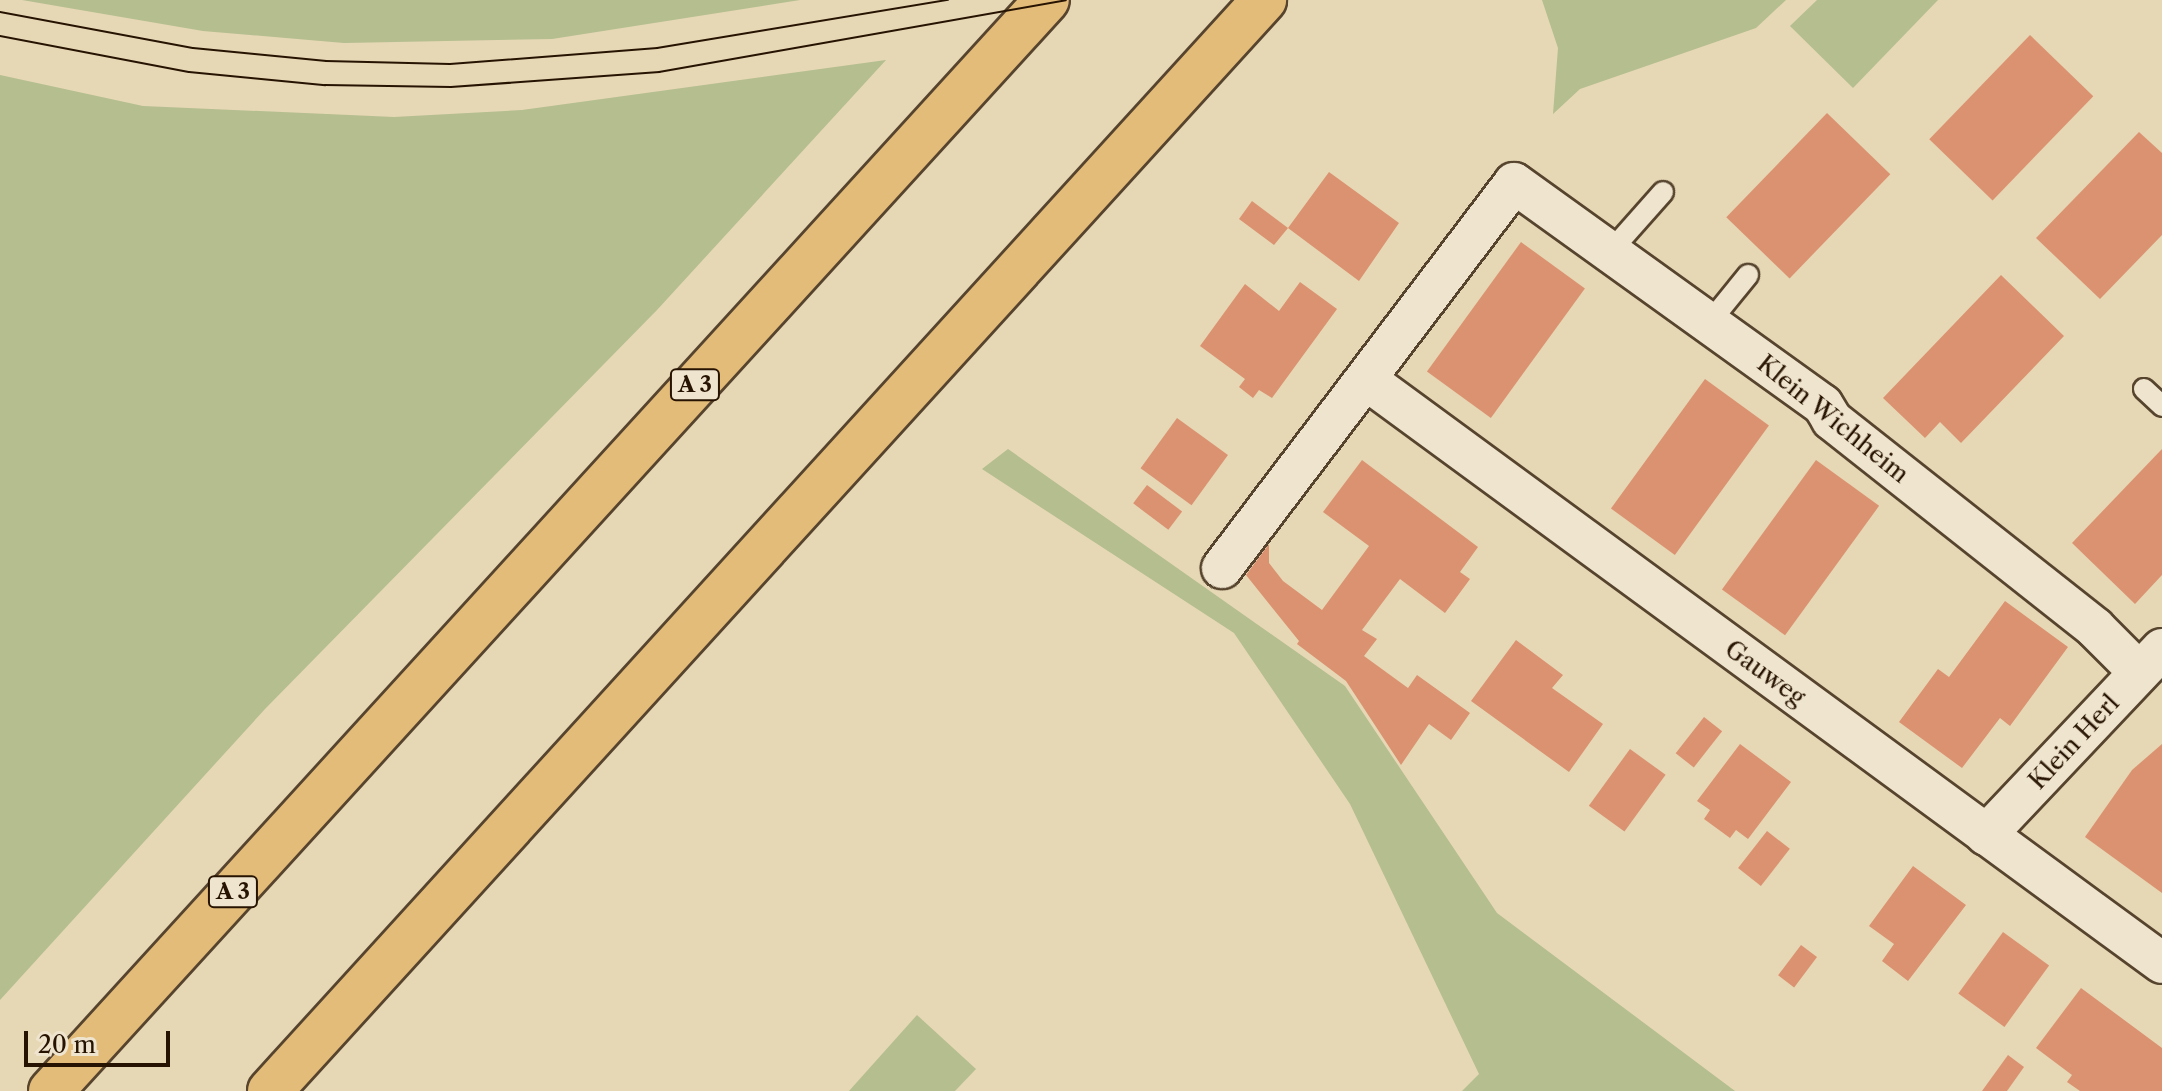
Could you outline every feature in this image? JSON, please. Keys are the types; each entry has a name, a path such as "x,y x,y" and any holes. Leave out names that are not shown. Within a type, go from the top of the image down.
{"highway":[{"name":"A 3","path":"51,1091 1047,0"},
{"path":"270,1091 1264,0"}],"street":[{"name":"Klein Wichheim","path":"1368,381 1514,183 1823,405 1832,420 2095,628 2151,661"},
{"path":"1222,568 1368,381"},
{"name":"Gauweg","path":"1368,381 2162,963"},
{"name":"Klein Herl","path":"1986,835 2151,661"}],"lane":[{"path":"1610,252 1663,192"},
{"path":"1709,323 1748,275"},
{"path":"2144,389 2162,406"}],"green space":[{"path":"22,0 800,0 552,39 344,43 203,31"},
{"path":"1542,0 1786,0 1756,28 1580,89 1553,114 1558,48"},
{"path":"1817,0 1938,0 1853,88 1790,26"},
{"path":"886,60 657,310 265,709 0,1000 0,75 143,106 394,117 522,110"},
{"path":"1008,449 1345,686 1497,913 1735,1091 1462,1091 1479,1074 1350,804 1234,633 982,469"},
{"path":"917,1015 976,1069 955,1091 849,1091"}],"building":[{"path":"2030,35 2093,96 1993,200 1929,139"},
{"path":"1827,113 1890,174 1790,278 1726,217"},
{"path":"2139,132 2162,153 2162,235 2100,299 2036,238"},
{"path":"1329,172 1399,223 1359,281 1288,228"},
{"path":"1252,201 1288,228 1274,245 1239,219"},
{"path":"1521,242 1585,288 1491,418 1427,371"},
{"path":"2001,275 2064,336 1961,443 1940,422 1925,438 1883,398"},
{"path":"1300,282 1337,309 1272,398 1259,390 1253,398 1239,387 1245,379 1200,346 1245,284 1279,311"},
{"path":"1705,379 1769,425 1675,555 1611,508"},
{"path":"1177,418 1228,455 1192,505 1141,468"},
{"path":"2162,449 2162,575 2135,604 2072,543"},
{"path":"1362,460 1478,547 1460,572 1470,579 1445,613 1400,579 1362,630 1377,639 1364,656 1408,688 1417,675 1470,713 1451,740 1429,724 1401,765 1346,681 1297,644 1299,641 1246,575 1269,544 1269,563 1283,581 1322,610 1369,546 1323,512"},
{"path":"1816,460 1879,506 1785,635 1722,589"},
{"path":"1147,485 1182,511 1168,530 1133,503"},
{"path":"2005,601 2068,647 2010,726 2000,718 1962,768 1899,722 1938,669 1949,677"},
{"path":"1516,640 1563,675 1552,688 1603,724 1569,772 1471,701"},
{"path":"1704,717 1722,731 1694,767 1676,753"},
{"path":"1740,744 1791,782 1748,839 1736,830 1730,838 1704,819 1710,810 1697,801"},
{"path":"2162,744 2162,893 2085,837 2132,770"},
{"path":"1630,749 1666,775 1624,831 1589,806"},
{"path":"1767,831 1790,849 1761,886 1738,868"},
{"path":"1913,866 1966,905 1908,981 1882,961 1894,944 1869,926"},
{"path":"2003,932 2049,966 2004,1027 1958,993"},
{"path":"1801,945 1817,957 1794,987 1778,975"},
{"path":"2081,988 2162,1048 2162,1091 2080,1091 2067,1082 2072,1075 2036,1048"},
{"path":"2008,1055 2024,1067 2007,1091 1982,1091"}],"tram line":[{"path":"0,12 193,48 326,61 450,64 657,48 948,0"},
{"path":"0,36 189,72 325,85 451,87 659,72 1066,0"}]}
